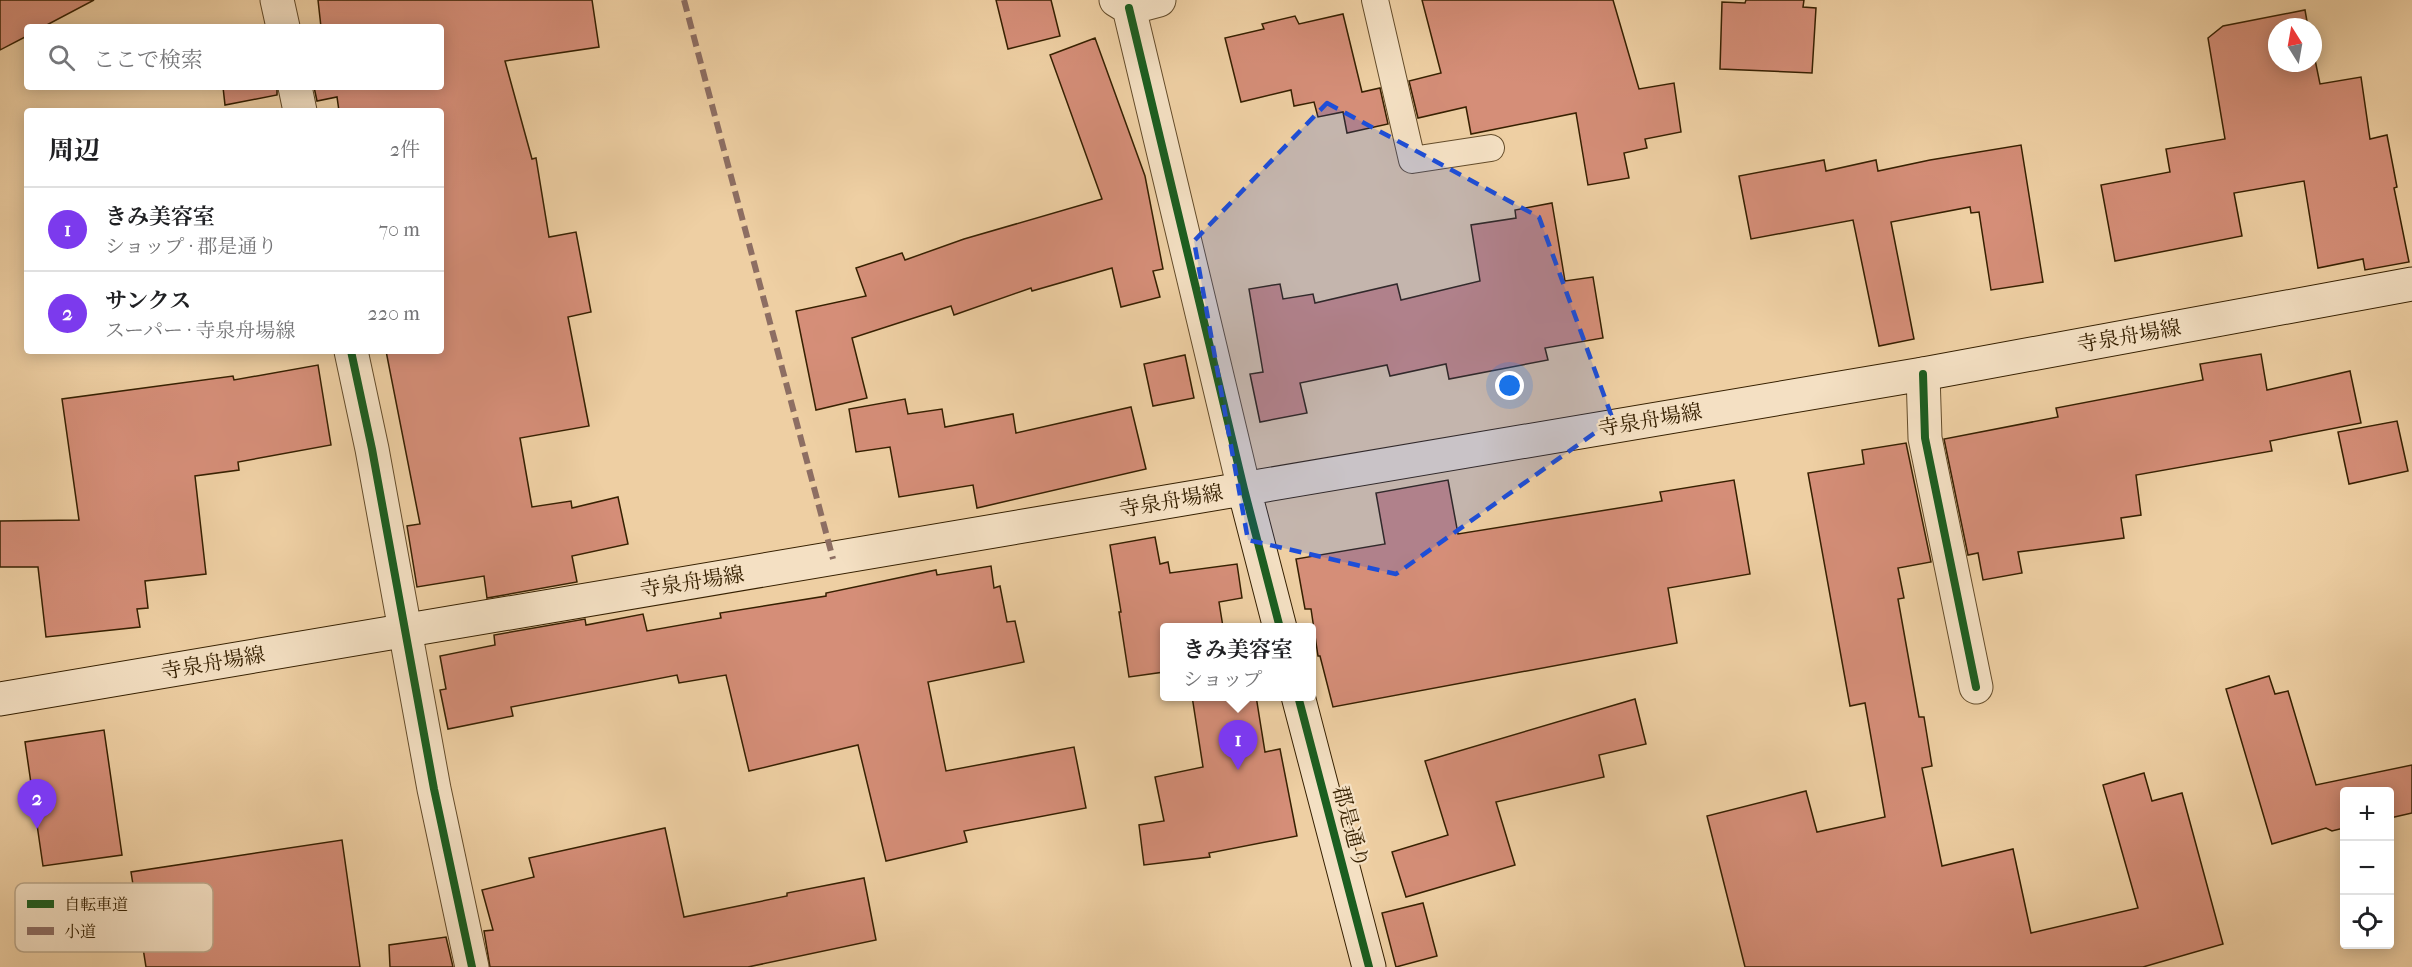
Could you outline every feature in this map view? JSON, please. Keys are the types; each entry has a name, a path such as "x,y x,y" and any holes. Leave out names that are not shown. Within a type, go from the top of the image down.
{"main road":[{"path":"277,0 282,24"},
{"path":"1135,3 1244,489 1279,623"},
{"path":"296,90 299,108"},
{"name":"寺泉舟場線","path":"0,699 1923,374 2412,284"},
{"path":"352,354 406,630 434,789 472,967"},
{"path":"1923,374 1925,438 1976,687"},
{"name":"郡是通り","path":"1299,701 1369,967"}],"lane":[{"path":"1375,0 1412,160 1491,148"}],"highlighted area":[{"path":"1327,103 1539,217 1613,420 1396,574 1248,540 1194,241"}],"building":[{"path":"0,0 94,0 49,24 24,24 24,38 0,50"},
{"path":"318,0 592,0 599,47 505,61 532,159 536,158 549,237 576,232 591,312 568,317 589,426 520,438 532,507 571,501 572,508 618,497 628,544 572,556 577,582 487,598 484,576 417,587 407,526 420,524 387,354 444,354 444,108 339,108 337,97 317,101 315,90 444,90 444,24 321,24"},
{"path":"996,0 1051,0 1060,36 1008,49"},
{"path":"1422,0 1613,0 1639,89 1674,83 1681,132 1645,139 1647,148 1624,153 1629,178 1588,185 1576,113 1471,134 1466,107 1418,118 1409,81 1441,73"},
{"path":"1746,0 1804,0 1803,7 1816,8 1812,73 1720,69 1722,2 1745,3"},
{"path":"2305,10 2306,18 2268,18 2268,72 2318,72 2320,84 2361,77 2370,139 2387,135 2397,187 2394,188 2409,262 2365,270 2363,259 2318,268 2304,181 2234,193 2242,236 2115,261 2101,185 2170,172 2166,149 2225,139 2208,38 2223,26"},
{"path":"1343,14 1362,92 1380,88 1388,124 1347,133 1343,112 1318,117 1314,102 1294,106 1291,90 1241,102 1225,38 1264,29 1262,24 1295,16 1299,24"},
{"path":"1095,38 1145,176 1163,269 1153,271 1160,297 1121,307 1112,268 1032,291 1031,288 954,315 951,306 852,338 867,398 816,410 796,311 866,296 856,268 902,253 905,260 964,239 1102,199 1050,55"},
{"path":"223,90 277,90 277,95 225,105"},
{"path":"2021,145 2043,282 1991,290 1979,212 1971,213 1970,207 1891,222 1914,339 1879,346 1853,220 1751,239 1739,176 1824,160 1826,171 1876,160 1878,171"},
{"path":"1552,203 1565,281 1593,277 1603,338 1545,348 1548,360 1449,379 1446,364 1390,376 1387,365 1300,383 1307,413 1260,422 1250,374 1263,372 1249,289 1280,284 1283,299 1313,294 1315,303 1397,284 1401,300 1480,281 1471,225 1516,218 1515,210"},
{"path":"2261,354 2267,390 2350,371 2361,423 2270,441 2272,451 2136,475 2141,515 2121,518 2124,538 2018,552 2022,573 1983,580 1978,553 1968,555 1944,439 2058,417 2056,408 2203,380 2200,364"},
{"path":"1185,355 1194,398 1153,406 1144,364"},
{"path":"318,365 331,445 238,462 239,470 195,476 206,574 145,581 148,608 137,609 140,627 46,637 38,567 0,567 0,521 79,520 62,399 233,376 234,380"},
{"path":"905,399 908,414 942,409 945,427 1013,414 1016,433 1131,407 1146,469 977,508 973,485 899,497 890,447 856,452 849,409"},
{"path":"2397,421 2408,471 2349,484 2338,432"},
{"path":"1906,443 1931,562 1898,568 1904,598 1898,599 1919,717 1924,717 1932,766 1922,768 1942,866 2013,849 2031,933 2138,908 2103,785 2144,773 2152,801 2182,793 2223,944 2143,967 1745,967 1707,816 1806,791 1817,832 1885,817 1865,703 1850,706 1808,473 1864,464 1862,450"},
{"path":"1448,480 1458,534 1662,501 1660,492 1734,480 1750,574 1668,588 1677,643 1333,707 1320,656 1318,656 1316,623 1313,623 1311,609 1305,609 1296,559 1385,544 1376,493"},
{"path":"1155,537 1160,564 1168,562 1170,573 1237,564 1242,598 1219,602 1222,623 1160,623 1160,673 1129,677 1110,545"},
{"path":"991,566 994,588 1000,586 1007,622 1015,621 1024,662 928,682 946,771 1074,747 1086,808 964,831 967,842 886,861 858,745 749,771 726,675 679,683 677,675 511,707 513,716 448,729 440,690 446,689 440,656 495,645 494,635 585,619 586,625 643,614 647,631 721,618 720,613 826,596 826,593 936,570 937,575"},
{"path":"2269,676 2275,694 2288,691 2316,785 2412,765 2412,813 2394,817 2394,787 2340,787 2340,829 2332,831 2326,828 2272,844 2226,689"},
{"path":"1635,699 1646,744 1599,755 1604,777 1496,802 1515,865 1406,897 1392,852 1448,835 1425,761"},
{"path":"1193,701 1257,701 1265,752 1280,749 1297,836 1209,853 1210,857 1144,865 1139,825 1164,821 1155,777 1203,767"},
{"path":"104,730 122,855 43,866 25,742"},
{"path":"665,828 684,917 864,878 876,940 748,967 490,967 484,931 493,930 482,890 534,877 529,858"},
{"path":"342,840 360,967 146,967 144,952 213,952 213,883 133,883 131,872"},
{"path":"1423,903 1437,956 1396,967 1382,913"},
{"path":"446,937 453,967 390,967 389,945"}],"marked path":[{"path":"684,0 833,559"}],"cycle path":[{"path":"1129,8 1244,489 1279,623"},
{"path":"352,354 372,449 434,789 472,967"},
{"path":"1923,374 1925,438 1976,687"},
{"path":"1299,701 1369,967"}],"place":[{"name":"きみ美容室","path":"1238,770"},
{"name":"サンクス","path":"37,829"}]}
